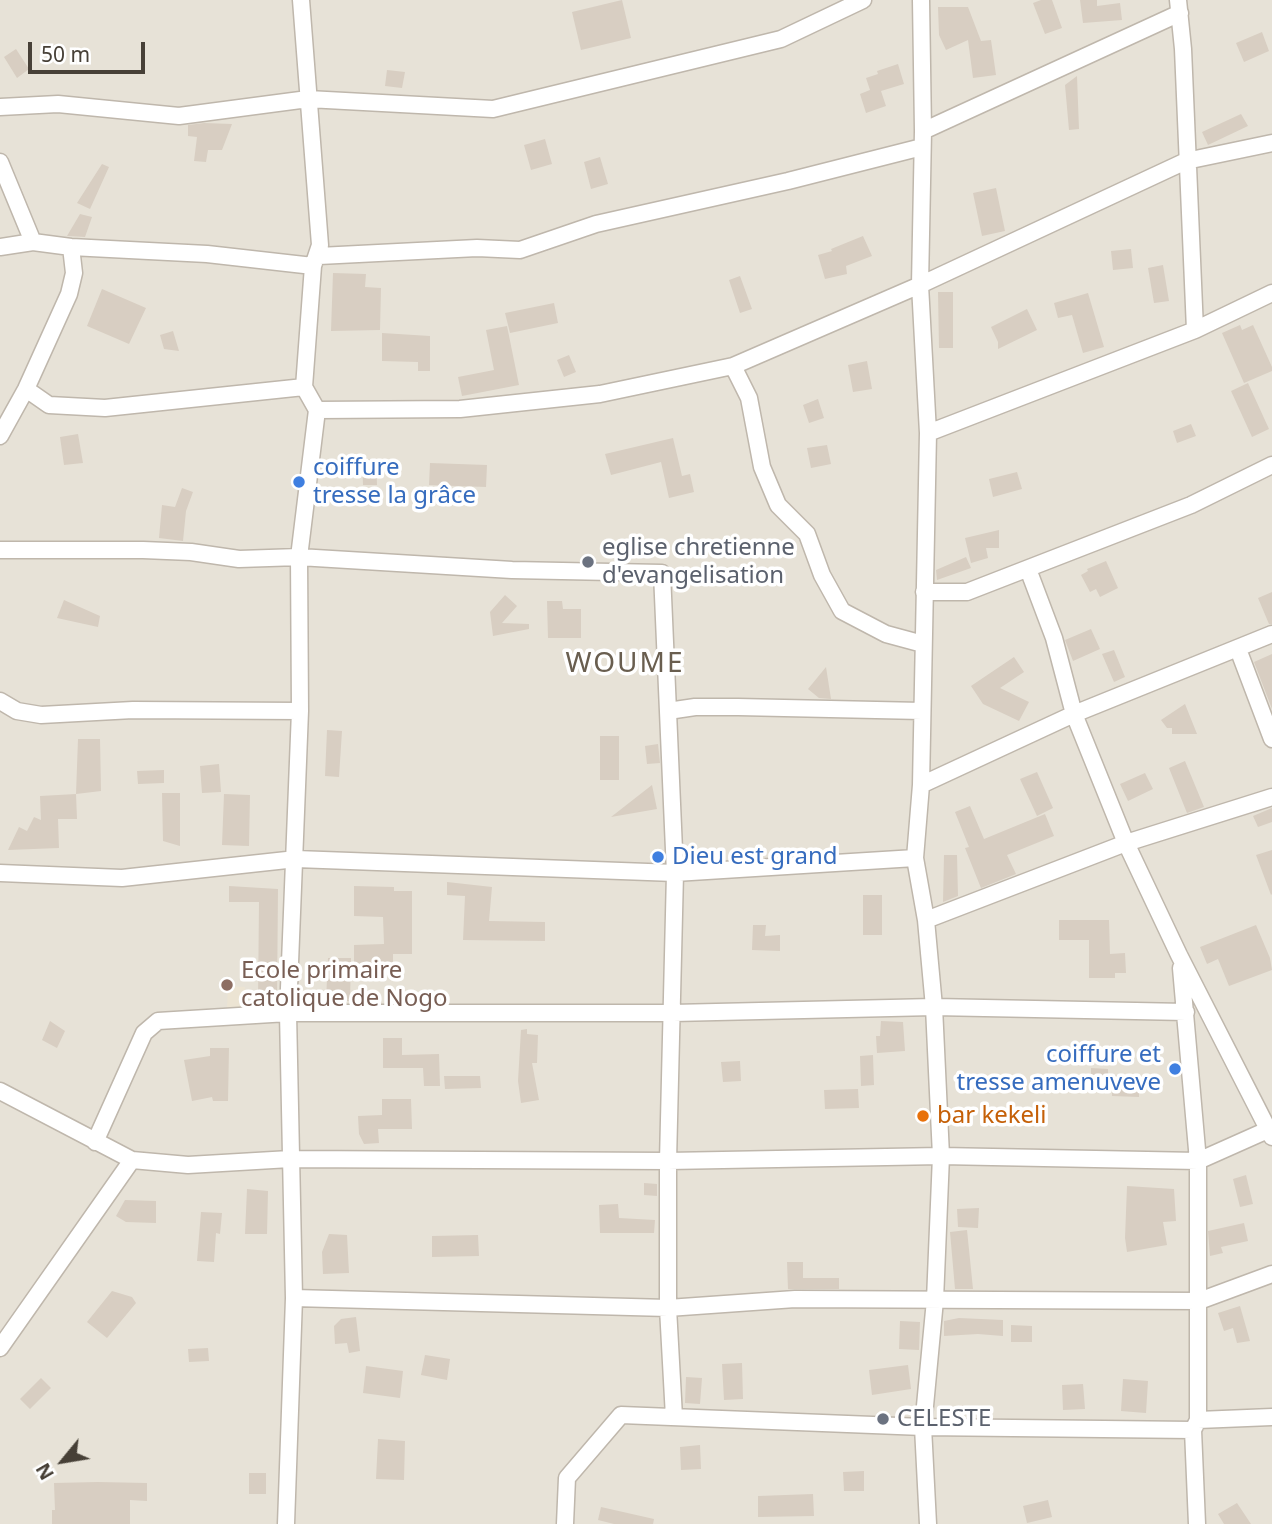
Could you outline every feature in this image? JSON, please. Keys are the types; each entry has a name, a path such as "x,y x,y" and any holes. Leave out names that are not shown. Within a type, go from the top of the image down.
{"street":[{"path":"286,1524 294,1298 288,1013 300,711 299,557 317,410 304,387 316,261 320,245 301,0"},
{"path":"0,107 58,104 179,116 308,99 493,109 781,38 863,0"},
{"path":"921,0 923,139 920,285 928,433 921,785 915,858 926,920 934,1007 941,1156 935,1300 923,1427 928,1524"},
{"path":"0,247 33,242 71,247 316,261 477,248 520,250 596,224 788,181 923,139 1179,7 1195,330"},
{"path":"317,410 460,409 600,394 733,366 920,285 1186,160 1272,143"},
{"path":"0,162 33,242"},
{"path":"0,436 26,389 69,294 74,273 71,247"},
{"path":"928,433 1195,330 1272,293"},
{"path":"733,366 749,398 762,467 778,505 807,534 822,575 842,611 886,634 923,644"},
{"path":"26,389 49,405 105,408 304,387"},
{"path":"924,592 967,592 1191,505 1272,465"},
{"path":"0,550 191,552 239,559 299,557 512,570 662,573 675,873 668,1161 668,1308 674,1417"},
{"path":"0,1091 132,1160 188,1165 290,1159 668,1161 941,1156 1198,1161 1271,1131 1179,955 1126,843 1074,714 1054,638 1027,569"},
{"path":"921,785 1074,714 1272,634"},
{"path":"1238,649 1272,738"},
{"path":"0,702 17,710 41,715 133,710 300,711"},
{"path":"668,711 695,707 762,707 922,711"},
{"path":"926,920 1126,843 1272,797"},
{"path":"0,873 122,878 296,859 675,873 915,858"},
{"path":"1179,955 1198,1161 1199,1301 1195,1425 1197,1524"},
{"path":"96,1142 144,1033 158,1021 288,1013 673,1013 934,1007 1186,1012"},
{"path":"0,1348 132,1160"},
{"path":"294,1298 668,1308 795,1299 1199,1301 1272,1274"},
{"path":"565,1524 567,1478 621,1415 923,1427 1195,1425 1272,1417"}],"shaded area":[{"path":"0,0 1272,0 1272,1524 0,1524"},
{"path":"228,986 245,987 244,1008 227,1008"}],"building":[{"path":"622,0 631,38 581,50 572,12"},
{"path":"1052,0 1062,28 1045,34 1033,3"},
{"path":"1080,0 1097,0 1097,6 1120,3 1122,20 1083,23"},
{"path":"938,7 968,7 981,41 991,40 996,75 973,78 968,40 946,50 939,35"},
{"path":"1262,32 1269,51 1244,62 1236,43"},
{"path":"16,49 29,69 17,78 4,57"},
{"path":"898,64 904,84 881,91 886,106 866,113 860,94 870,90 866,78"},
{"path":"387,70 405,72 402,88 385,86"},
{"path":"1077,76 1079,129 1069,130 1065,85"},
{"path":"1241,114 1248,126 1208,145 1202,132"},
{"path":"232,124 222,150 208,150 206,162 194,161 197,137 188,136 188,125"},
{"path":"545,139 552,164 531,170 524,145"},
{"path":"600,157 608,184 591,189 584,162"},
{"path":"102,164 109,167 90,209 77,203"},
{"path":"996,188 1005,231 982,236 973,193"},
{"path":"80,214 92,217 85,237 67,236"},
{"path":"863,236 872,256 846,266 847,274 825,279 818,255"},
{"path":"1131,249 1133,268 1113,270 1111,251"},
{"path":"1163,265 1169,301 1154,303 1148,268"},
{"path":"333,273 366,274 365,287 381,288 380,330 331,331"},
{"path":"740,276 752,309 740,313 729,280"},
{"path":"102,289 146,308 129,344 87,326"},
{"path":"938,292 953,292 953,348 939,348"},
{"path":"1088,293 1104,347 1083,353 1072,315 1058,318 1054,303"},
{"path":"554,303 558,323 510,333 505,313"},
{"path":"1027,309 1037,330 998,349 998,342 991,327"},
{"path":"1240,325 1242,330 1253,325 1272,367 1272,371 1244,383 1222,333"},
{"path":"507,326 519,385 462,396 458,377 494,370 486,330"},
{"path":"173,331 179,351 164,349 160,335"},
{"path":"382,333 430,336 430,371 418,371 418,362 382,361"},
{"path":"569,355 576,372 564,377 557,360"},
{"path":"867,361 872,389 853,392 848,365"},
{"path":"1248,383 1269,429 1252,437 1231,391"},
{"path":"818,399 824,418 809,423 803,405"},
{"path":"1191,424 1196,436 1177,443 1173,431"},
{"path":"78,434 83,463 64,465 60,437"},
{"path":"673,438 682,476 690,474 694,492 669,498 661,462 611,475 605,454"},
{"path":"827,445 831,464 811,468 807,448"},
{"path":"362,459 376,459 377,485 363,485"},
{"path":"430,463 487,465 486,487 429,485"},
{"path":"1017,472 1022,489 993,497 989,479"},
{"path":"182,488 193,492 186,511 183,541 159,538 162,505 175,507"},
{"path":"999,530 999,548 986,548 988,558 971,563 965,538"},
{"path":"966,557 971,568 937,580 936,570"},
{"path":"1106,561 1118,588 1100,597 1096,589 1090,592 1081,575 1088,571 1087,569"},
{"path":"1272,592 1272,624 1269,624 1258,598"},
{"path":"505,595 517,606 502,623 529,624 529,629 493,636 490,612"},
{"path":"64,600 100,616 98,627 57,618"},
{"path":"547,601 562,601 563,609 581,609 581,638 548,638"},
{"path":"1091,629 1100,649 1073,661 1065,640"},
{"path":"1114,650 1125,677 1114,682 1102,654"},
{"path":"1272,654 1272,709 1254,662"},
{"path":"1014,657 1024,672 1000,688 1029,702 1019,721 983,704 971,686"},
{"path":"826,667 831,699 819,698 808,689"},
{"path":"1185,704 1197,734 1172,734 1172,728 1167,728 1161,720"},
{"path":"327,730 342,731 339,777 325,776"},
{"path":"600,736 619,736 619,780 600,780"},
{"path":"78,739 100,739 101,791 76,794"},
{"path":"658,744 660,763 647,764 645,746"},
{"path":"1185,761 1204,807 1187,813 1169,768"},
{"path":"219,764 221,792 202,793 200,766"},
{"path":"164,770 164,783 138,784 137,771"},
{"path":"1037,772 1053,808 1037,816 1020,779"},
{"path":"1145,773 1153,789 1128,801 1120,784"},
{"path":"652,785 657,809 611,817"},
{"path":"162,793 180,793 180,846 163,841"},
{"path":"76,794 77,819 58,819 59,848 8,850 19,827 27,831 34,817 41,820 40,796"},
{"path":"224,794 250,795 249,846 222,845"},
{"path":"970,806 984,839 1045,814 1054,836 1007,855 1016,874 981,888 965,848 969,847 955,812"},
{"path":"1272,808 1272,822 1258,827 1253,816"},
{"path":"1272,850 1272,894 1271,895 1256,855"},
{"path":"944,855 957,855 958,896 943,902"},
{"path":"447,882 492,887 489,921 545,922 545,941 463,940 465,896 447,895"},
{"path":"229,886 278,889 277,1001 258,1001 259,902 229,902"},
{"path":"354,886 394,887 394,891 412,891 412,954 393,954 393,964 354,966 354,945 384,944 383,917 354,916"},
{"path":"863,895 882,895 882,935 863,935"},
{"path":"1059,920 1109,920 1110,954 1125,953 1126,973 1115,973 1115,978 1089,978 1089,940 1059,940"},
{"path":"753,925 766,925 765,936 780,935 780,951 752,950"},
{"path":"1256,925 1270,958 1272,970 1229,986 1218,959 1207,964 1200,947"},
{"path":"328,958 351,958 350,1001 326,1001"},
{"path":"50,1021 65,1031 57,1048 42,1040"},
{"path":"881,1021 903,1022 905,1051 877,1053 876,1036 880,1036"},
{"path":"527,1029 527,1034 538,1035 537,1063 532,1063 539,1100 521,1103 518,1081 521,1030"},
{"path":"383,1038 402,1038 402,1055 439,1054 440,1086 424,1086 423,1068 383,1068"},
{"path":"210,1048 229,1048 228,1101 213,1101 212,1097 192,1101 184,1060 210,1056"},
{"path":"873,1055 874,1085 861,1086 860,1056"},
{"path":"740,1061 741,1081 723,1082 721,1062"},
{"path":"1091,1068 1108,1069 1108,1075 1139,1076 1139,1097 1112,1096 1112,1090 1091,1090"},
{"path":"444,1076 480,1076 481,1088 445,1089"},
{"path":"858,1089 859,1108 825,1109 824,1090"},
{"path":"382,1099 411,1099 412,1129 378,1129 379,1143 364,1144 359,1134 358,1116 382,1115"},
{"path":"1246,1175 1253,1204 1240,1207 1233,1179"},
{"path":"644,1183 657,1184 657,1196 644,1195"},
{"path":"1127,1186 1174,1189 1176,1221 1163,1222 1167,1245 1127,1252"},
{"path":"247,1189 268,1191 267,1234 245,1234"},
{"path":"125,1200 156,1201 156,1223 126,1222 116,1216"},
{"path":"618,1204 619,1218 655,1220 654,1233 600,1233 599,1205"},
{"path":"979,1208 978,1228 958,1227 957,1209"},
{"path":"201,1212 222,1213 220,1234 216,1233 214,1262 197,1261"},
{"path":"1244,1223 1248,1241 1221,1247 1223,1253 1210,1256 1208,1231"},
{"path":"967,1230 973,1289 955,1289 950,1232"},
{"path":"329,1234 347,1235 349,1273 323,1274 322,1252"},
{"path":"478,1235 479,1256 432,1257 432,1236"},
{"path":"787,1262 803,1262 803,1278 839,1278 839,1289 788,1289"},
{"path":"112,1291 132,1297 136,1303 107,1338 87,1322"},
{"path":"1240,1306 1250,1341 1237,1343 1233,1328 1224,1331 1218,1313"},
{"path":"356,1317 360,1351 349,1353 347,1343 335,1344 334,1326 341,1319"},
{"path":"959,1318 1003,1320 1003,1336 944,1336 944,1321"},
{"path":"900,1321 920,1322 919,1350 899,1349"},
{"path":"1011,1325 1032,1326 1032,1342 1011,1342"},
{"path":"208,1348 209,1361 189,1362 188,1349"},
{"path":"425,1355 450,1359 447,1380 421,1375"},
{"path":"742,1363 743,1399 724,1400 722,1364"},
{"path":"908,1365 911,1389 872,1395 869,1370"},
{"path":"366,1366 403,1371 400,1398 363,1393"},
{"path":"686,1377 702,1378 700,1404 685,1403"},
{"path":"41,1378 51,1388 30,1409 20,1399"},
{"path":"1123,1379 1148,1381 1146,1413 1121,1411"},
{"path":"1083,1384 1085,1409 1063,1410 1062,1385"},
{"path":"378,1439 405,1441 404,1480 376,1479"},
{"path":"700,1445 701,1469 681,1470 680,1447"},
{"path":"864,1471 864,1491 844,1491 843,1472"},
{"path":"249,1473 266,1473 266,1494 249,1494"},
{"path":"54,1483 147,1483 147,1501 130,1500 130,1524 52,1524 52,1510 55,1510"},
{"path":"813,1494 814,1516 758,1517 758,1496"},
{"path":"1048,1500 1052,1517 1027,1523 1023,1506"},
{"path":"1237,1503 1251,1524 1224,1524 1218,1514"},
{"path":"601,1507 654,1519 653,1524 614,1524 598,1520"}],"place":[{"name":"coiffure tresse la grâce","path":"299,482"},
{"name":"eglise chretienne d'evangelisation","path":"588,562"},
{"name":"Dieu est grand","path":"658,857"},
{"name":"Ecole primaire catolique de Nogo","path":"227,985"},
{"name":"coiffure et tresse amenuveve","path":"1175,1069"},
{"name":"bar kekeli","path":"923,1116"},
{"name":"CELESTE","path":"883,1419"}],"district":[{"name":"WOUME","path":"625,664"}]}
